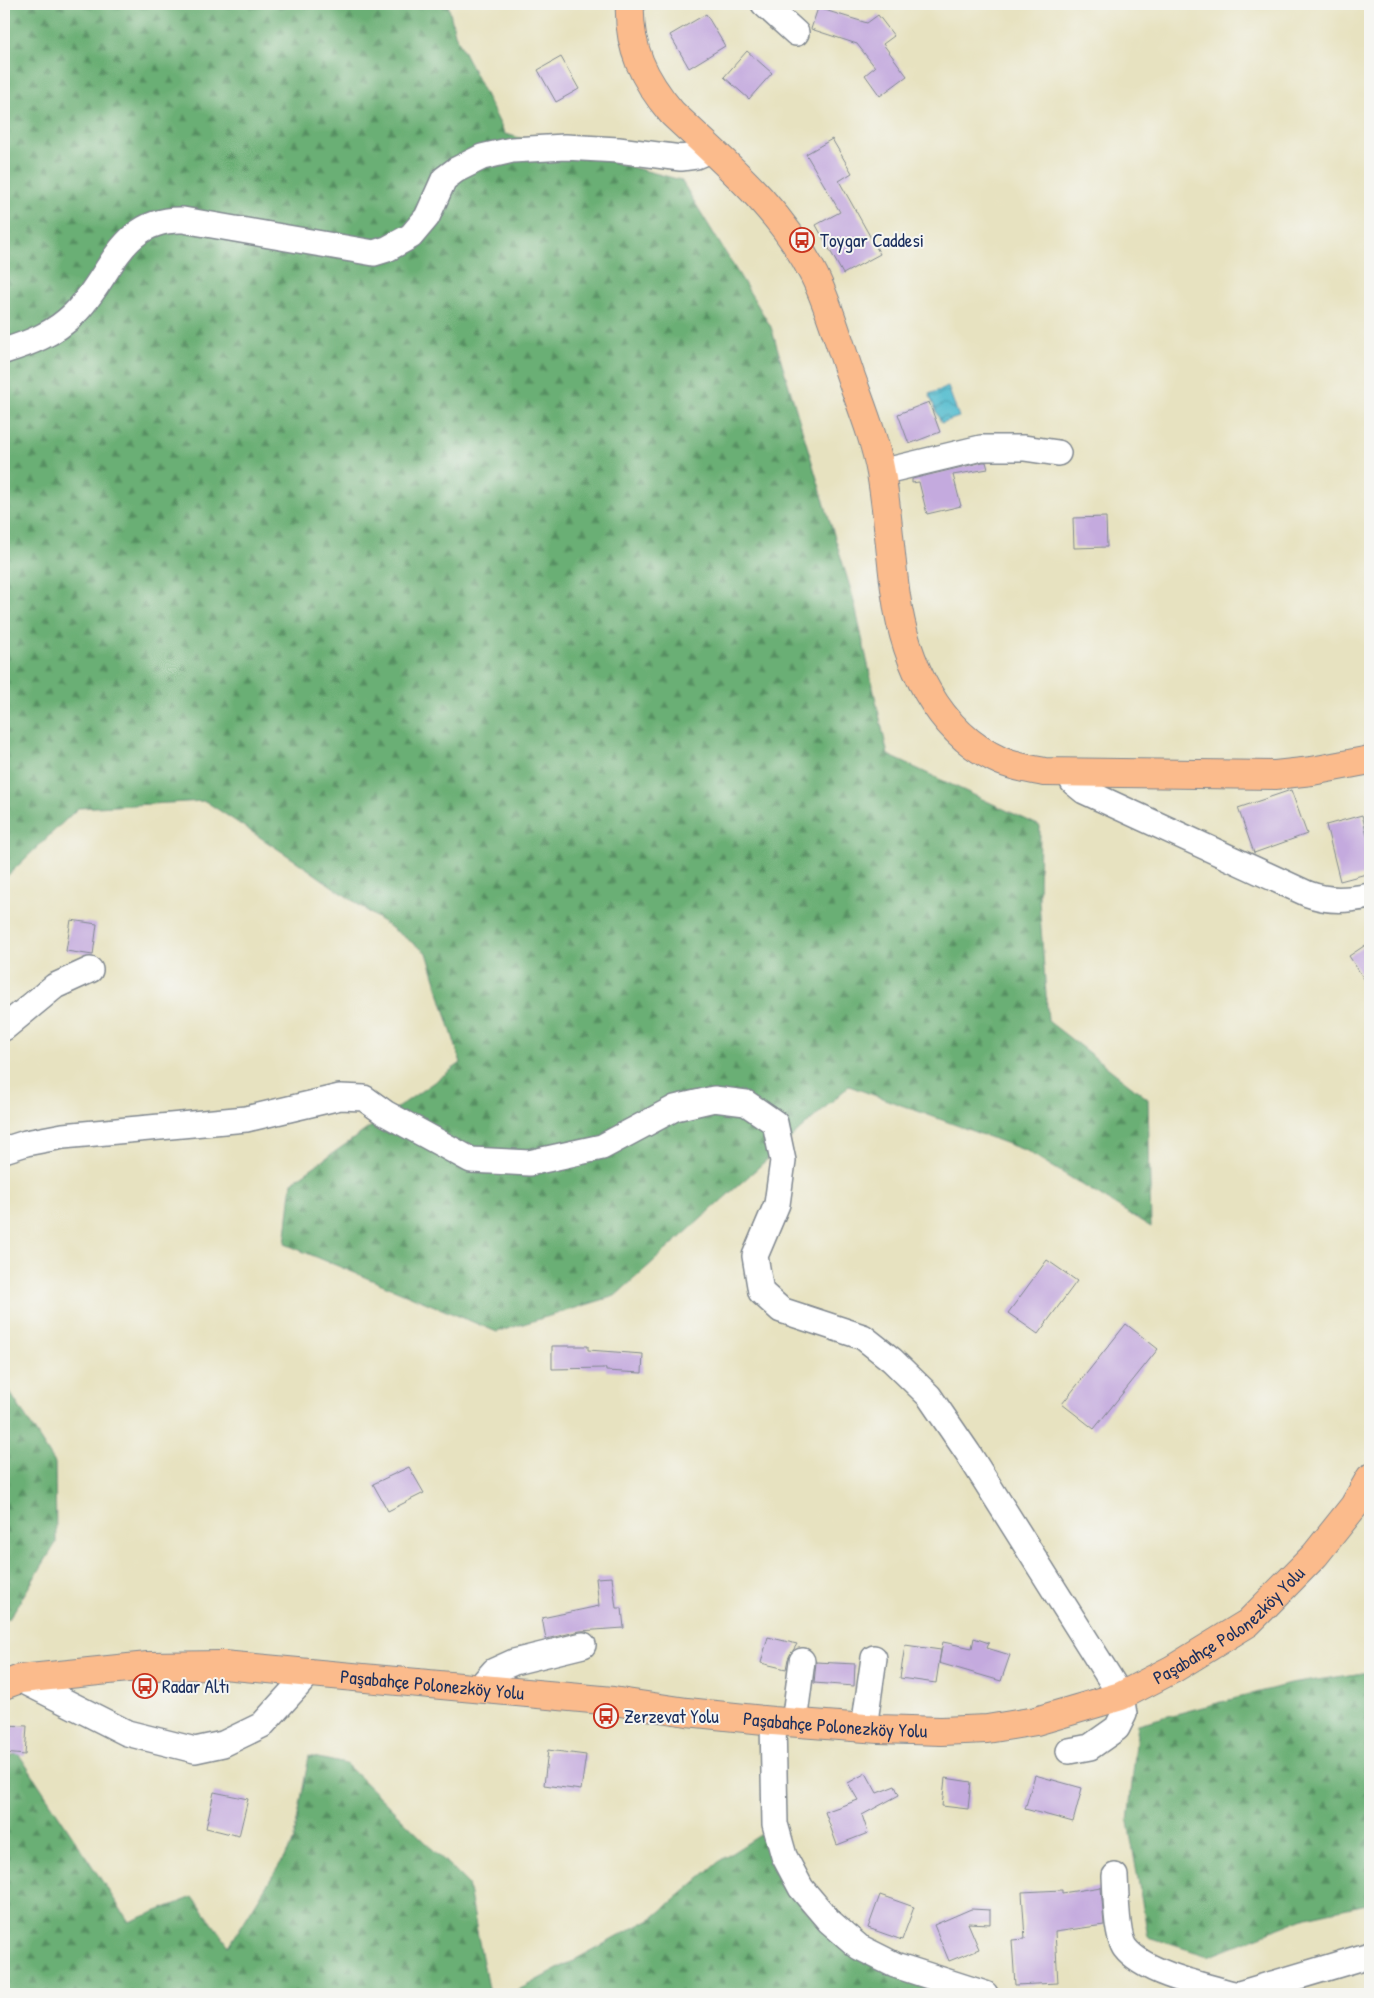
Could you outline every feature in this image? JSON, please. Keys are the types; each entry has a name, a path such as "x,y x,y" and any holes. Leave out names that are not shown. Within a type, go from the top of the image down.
{"main road":[{"path":"630,4 629,24 632,40 648,80 672,114 755,192 778,218 797,245 814,276 829,313 864,415 881,472 900,621 908,647 929,695 952,726 986,754 1022,768 1044,772 1275,775 1312,771 1370,760"},
{"name":"Paşabahçe Polonezköy Yolu","path":"12,1682 148,1666 223,1665 613,1701 687,1712 784,1722 941,1731 987,1729 1036,1721 1121,1696 1172,1669 1248,1623 1315,1555 1354,1506 1370,1478"}],"street":[{"path":"764,4 796,33"},
{"path":"4,351 32,342 63,323 82,305 126,242 142,229 161,221 183,220 374,252 387,250 411,236 427,217 444,179 456,170 482,157 512,150 565,147 618,150 681,158 696,156 710,150"},
{"path":"881,472 981,448 1024,448 1058,453"},
{"path":"1070,773 1073,782 1084,791 1308,894 1319,898 1338,900 1370,896"},
{"path":"4,1028 55,986 90,970"},
{"path":"4,1150 26,1143 63,1136 246,1119 340,1096 364,1098 386,1113 471,1160 529,1163 602,1147 676,1108 714,1099 746,1103 775,1123 782,1161 777,1204 754,1256 761,1292 781,1310 863,1337 892,1360 929,1396 968,1452 1121,1696 1124,1714 1117,1728 1090,1747 1069,1751"},
{"path":"479,1688 494,1671 514,1662 583,1645"},
{"path":"864,1728 874,1658"},
{"path":"802,1661 784,1722 775,1824 784,1856 801,1888 829,1921 859,1947 895,1965 985,1994"},
{"path":"12,1682 127,1733 195,1750 223,1744 262,1725 310,1672"},
{"path":"1115,1876 1118,1925 1124,1947 1137,1959 1171,1976 1234,1994"},
{"path":"1239,1994 1370,1955"}],"green space":[{"path":"4,4 448,4 455,34 505,134 681,180 771,327 853,597 888,755 1040,826 1039,901 1048,1021 1148,1099 1151,1227 1027,1151 849,1086 615,1296 497,1332 285,1244 292,1182 461,1063 427,953 302,865 205,801 78,808 4,879"},
{"path":"4,1383 55,1463 56,1543 9,1619 4,1620"},
{"path":"1370,1672 1370,1903 1307,1917 1208,1956 1148,1937 1128,1822 1138,1724 1290,1684"},
{"path":"18,1753 129,1922 193,1897 229,1946 293,1843 309,1756 346,1764 468,1884 489,1994 4,1994 4,1759"},
{"path":"771,1828 805,1910 933,1986 938,1994 511,1994 654,1917 721,1860"}],"water":[{"path":"948,387 959,417 941,423 929,394"}],"building":[{"path":"818,8 867,23 878,15 894,36 883,44 907,76 880,96 865,75 875,67 857,44 811,29"},
{"path":"706,14 725,46 689,68 670,35"},
{"path":"747,51 772,73 749,99 724,77"},
{"path":"561,57 579,89 556,102 538,70"},
{"path":"832,139 852,173 839,181 880,254 843,274 816,225 840,212 806,154"},
{"path":"929,402 940,432 909,444 898,414"},
{"path":"986,462 988,469 953,475 961,506 927,514 919,482 912,483 912,479"},
{"path":"1106,517 1107,547 1074,548 1073,518"},
{"path":"1291,790 1307,834 1254,853 1238,808"},
{"path":"1362,815 1370,847 1370,873 1340,881 1326,825"},
{"path":"71,920 97,924 93,955 66,951"},
{"path":"1370,942 1370,988 1349,956"},
{"path":"1047,1260 1077,1281 1038,1334 1008,1313"},
{"path":"1126,1324 1158,1349 1094,1429 1062,1404"},
{"path":"552,1346 588,1346 588,1350 643,1354 642,1373 606,1371 606,1368 552,1369"},
{"path":"409,1467 424,1493 388,1511 373,1484"},
{"path":"612,1577 616,1608 622,1608 624,1628 580,1631 546,1639 542,1618 599,1606 596,1578"},
{"path":"768,1637 797,1644 788,1659 786,1669 761,1663"},
{"path":"974,1638 989,1643 987,1648 1010,1655 1001,1681 939,1663 943,1642 972,1648"},
{"path":"905,1645 941,1650 936,1683 900,1678"},
{"path":"816,1662 855,1664 854,1686 814,1683"},
{"path":"4,1725 27,1726 25,1755 4,1753"},
{"path":"548,1750 586,1755 581,1790 544,1785"},
{"path":"866,1773 877,1793 895,1786 899,1795 862,1815 868,1833 837,1845 825,1812 858,1800 848,1783"},
{"path":"1035,1775 1082,1788 1073,1822 1025,1809"},
{"path":"945,1778 971,1782 968,1809 942,1806"},
{"path":"214,1792 248,1799 239,1836 206,1828"},
{"path":"1101,1887 1104,1925 1055,1932 1058,1983 1015,1985 1012,1940 1025,1939 1022,1892 1062,1890 1062,1893"},
{"path":"880,1895 914,1907 902,1940 868,1928"},
{"path":"971,1909 990,1910 990,1924 968,1923 979,1949 949,1961 934,1925"}],"place":[{"name":"Toygar Caddesi","path":"802,240"},
{"name":"Radar Altı","path":"145,1686"},
{"name":"Zerzevat Yolu","path":"606,1716"}]}
